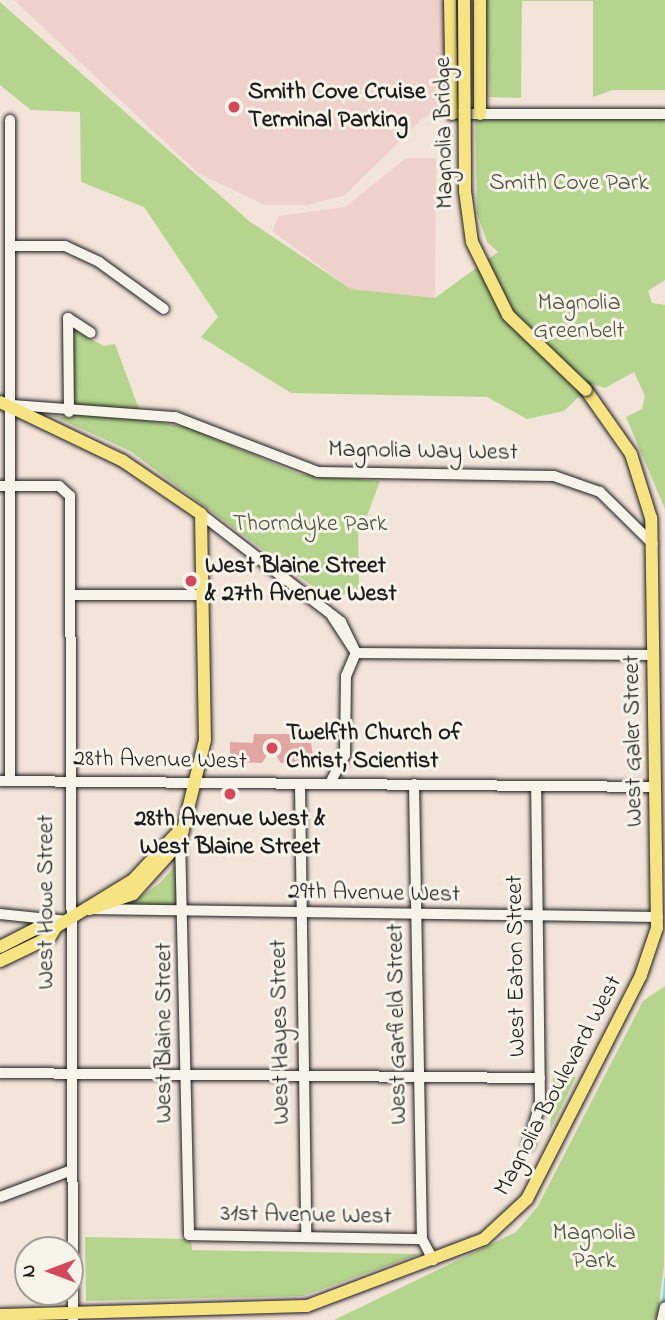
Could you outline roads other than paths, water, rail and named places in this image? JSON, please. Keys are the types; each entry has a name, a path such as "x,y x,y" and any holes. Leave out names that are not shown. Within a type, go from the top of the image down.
{"main road":[{"path":"450,0 452,114"},
{"name":"Magnolia Bridge","path":"464,0 465,191 472,242 509,316 586,390 632,454 654,544"},
{"path":"480,0 480,114"},
{"path":"0,394 5,403 123,461 201,514 205,740 195,783 179,831 147,867 90,909 62,924 50,937 0,961"},
{"name":"West Galer Street","path":"654,544 654,655 659,783 656,936"},
{"path":"0,947 43,925 62,924"},
{"name":"Magnolia Boulevard West","path":"0,1315 72,1317 307,1306 484,1239 527,1199 656,936"}],"street":[{"path":"452,114 665,114"},
{"path":"5,781 5,403 10,246 10,120"},
{"path":"10,246 65,246 99,262 164,309"},
{"path":"69,412 68,318 91,333"},
{"name":"Magnolia Way West","path":"5,403 69,412 186,419 318,472 554,476 600,492 621,509 654,544"},
{"name":"West Howe Street","path":"6,486 64,487 70,496 68,782 62,924 68,1074 72,1317"},
{"path":"201,514 330,613 356,653"},
{"path":"70,595 202,595"},
{"path":"356,653 654,655"},
{"path":"330,783 343,765 346,676 356,653"},
{"name":"28th Avenue West","path":"5,781 536,786 659,783"},
{"name":"West Hayes Street","path":"300,784 306,1237"},
{"name":"West Garfield Street","path":"414,784 422,1239 433,1260"},
{"name":"West Eaton Street","path":"528,1145 540,1078 536,786"},
{"name":"West Blaine Street","path":"179,831 186,913 188,1235"},
{"name":"29th Avenue West","path":"90,909 300,915 658,917"},
{"path":"0,914 62,924"},
{"path":"0,1073 540,1078"},
{"path":"0,1198 69,1171"},
{"name":"31st Avenue West","path":"188,1235 422,1239"},
{"path":"662,1320 665,1307"}],"waterway":[{"path":"663,1303 665,1279"}],"place":[{"name":"Smith Cove Cruise Terminal Parking","path":"234,107"},
{"name":"West Blaine Street & 27th Avenue West","path":"191,581"},
{"name":"Twelfth Church of Christ, Scientist","path":"272,748"},
{"name":"28th Avenue West & West Blaine Street","path":"230,794"}],"park label":[{"name":"Smith Cove Park","path":"569,184"},
{"name":"Magnolia Greenbelt","path":"579,318"},
{"name":"Thorndyke Park","path":"310,525"},
{"name":"Magnolia Park","path":"594,1248"}]}
